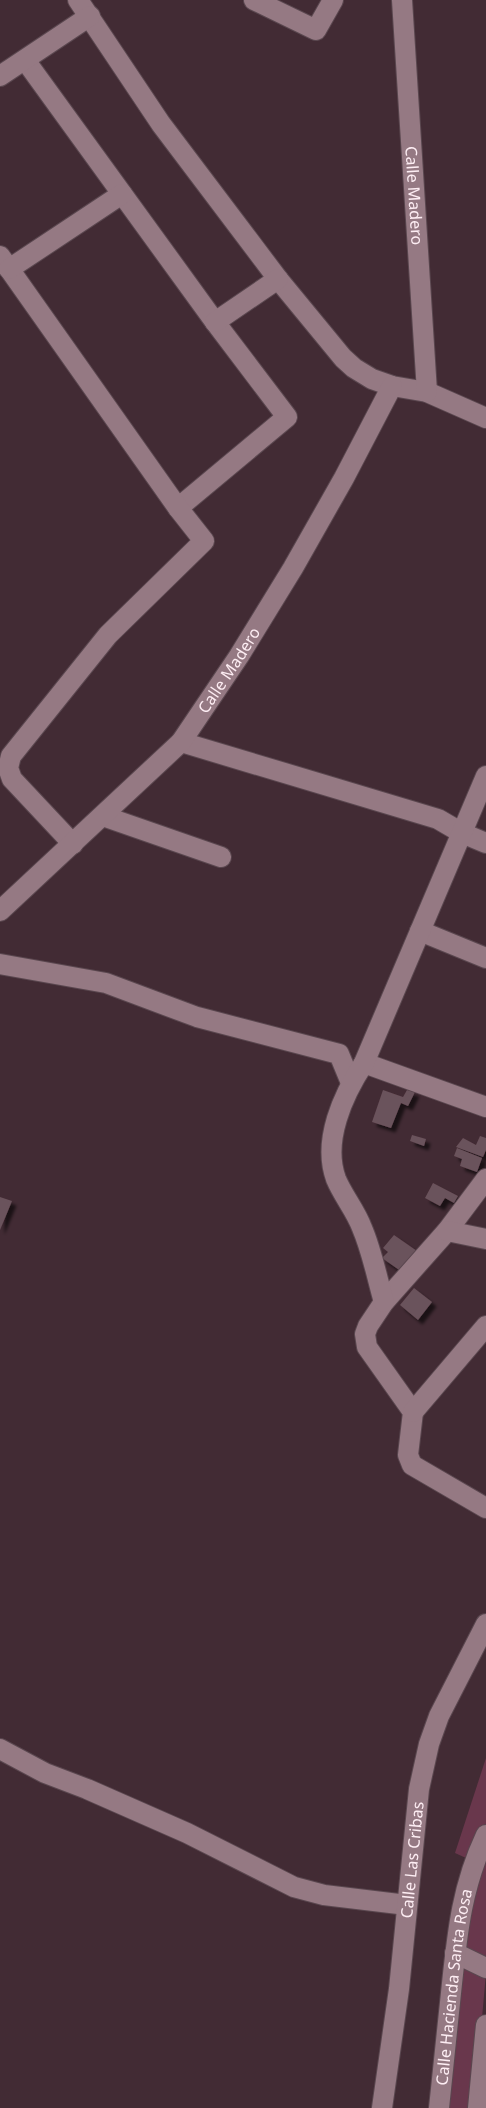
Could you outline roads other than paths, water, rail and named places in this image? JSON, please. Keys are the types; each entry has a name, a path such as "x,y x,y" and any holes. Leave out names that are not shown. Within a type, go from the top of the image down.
{"street":[{"path":"254,0 316,30 333,0"},
{"name":"Calle Madero","path":"402,0 427,392"},
{"path":"0,76 25,60 84,8 161,124 278,279 344,358 354,368 372,379 392,386 427,392 486,418"},
{"path":"25,60 215,322 287,417 178,508"},
{"path":"73,844 12,779 5,758 108,635 204,541 178,508 5,262 122,194"},
{"path":"215,322 278,279"},
{"name":"Calle Madero","path":"4,908 181,742 239,656 293,568 392,386"},
{"path":"181,742 438,819 486,843"},
{"path":"384,1302 363,1228 337,1181 332,1165 332,1146 336,1125 343,1100 364,1064 486,776"},
{"path":"102,816 221,857"},
{"path":"420,931 486,958"},
{"path":"0,964 106,983 197,1017 339,1054 351,1083"},
{"path":"364,1064 486,1107"},
{"path":"413,1412 367,1347 364,1341 368,1326 384,1302 447,1231 486,1179"},
{"path":"447,1231 486,1239"},
{"path":"486,1326 413,1412 408,1455 412,1465 486,1508"},
{"name":"Calle Las Cribas","path":"382,2108 399,1989 418,1789 429,1744 439,1716 486,1624"},
{"path":"0,1749 45,1773 187,1833 294,1887 324,1895 407,1905"},
{"name":"Calle Hacienda Santa Rosa","path":"439,2108 462,1903 481,1860 486,1835"},
{"path":"455,1953 486,1968"},
{"path":"478,2108 486,2025"}]}
